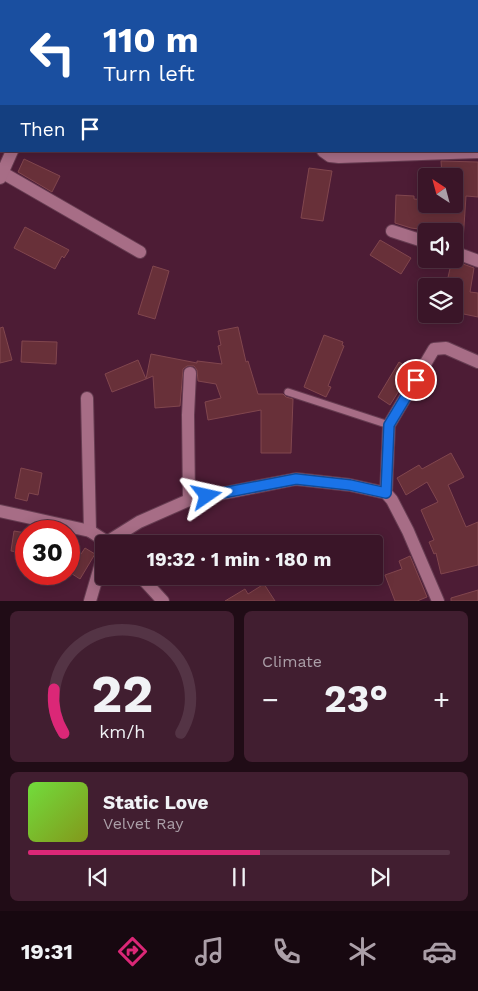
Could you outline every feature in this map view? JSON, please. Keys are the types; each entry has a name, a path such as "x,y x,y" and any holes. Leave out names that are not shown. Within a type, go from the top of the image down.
{"street":[{"path":"12,152 1,175 140,252"},
{"path":"324,152 330,156 339,157 478,152"},
{"path":"392,230 418,239"},
{"path":"463,255 478,261"},
{"path":"386,493 389,425 434,349 446,348 478,362"},
{"path":"189,500 188,415 190,373"},
{"path":"87,398 90,531"},
{"path":"122,535 140,522 189,500 296,479 350,485 386,493 392,500 408,531 438,601"},
{"path":"0,511 90,531 95,535"},
{"path":"90,601 95,585"},
{"path":"148,585 163,601"}],"lane":[{"path":"288,392 389,425"}],"building":[{"path":"24,159 60,176 52,192 18,172"},
{"path":"441,161 478,162 478,197 466,196 463,241 463,223 418,223 418,229 395,223 396,195 414,196 414,199 418,199 418,213 463,213 463,168 441,168"},
{"path":"309,168 332,171 323,221 301,218"},
{"path":"25,227 69,250 64,258 62,256 55,269 14,248"},
{"path":"380,240 411,258 401,274 370,255"},
{"path":"463,264 474,268 470,292 478,293 478,317 463,314 463,278 448,278 450,268 463,268"},
{"path":"153,266 169,271 155,319 138,314"},
{"path":"3,327 12,360 0,363 0,328"},
{"path":"238,327 246,362 248,361 258,394 283,394 293,399 291,453 261,453 261,410 208,420 205,402 221,398 216,384 198,381 197,370 194,366 187,366 183,369 180,406 155,408 153,376 146,379 151,354 197,363 197,361 222,364 218,346 221,345 218,331"},
{"path":"324,335 343,342 342,345 344,346 328,386 331,387 326,397 304,387"},
{"path":"22,341 57,342 56,364 21,362"},
{"path":"138,360 146,379 112,392 105,374"},
{"path":"399,362 412,370 390,405 378,397"},
{"path":"451,453 464,477 448,485 466,527 478,522 478,565 441,574 436,553 434,554 429,542 434,540 421,510 438,502 427,482 406,495 397,478 419,465 422,469"},
{"path":"21,468 42,473 38,495 29,493 27,501 15,498"},
{"path":"14,531 15,531 15,552 11,551"},
{"path":"85,548 95,554 80,579 80,553"},
{"path":"410,556 427,597 417,601 395,601 385,575 402,569 399,561"},
{"path":"265,585 275,601 225,601 245,589 248,594"},
{"path":"478,590 478,601 451,601 451,598"}],"route":[{"path":"207,496 296,479 350,485 386,493 389,425 416,380"}]}
